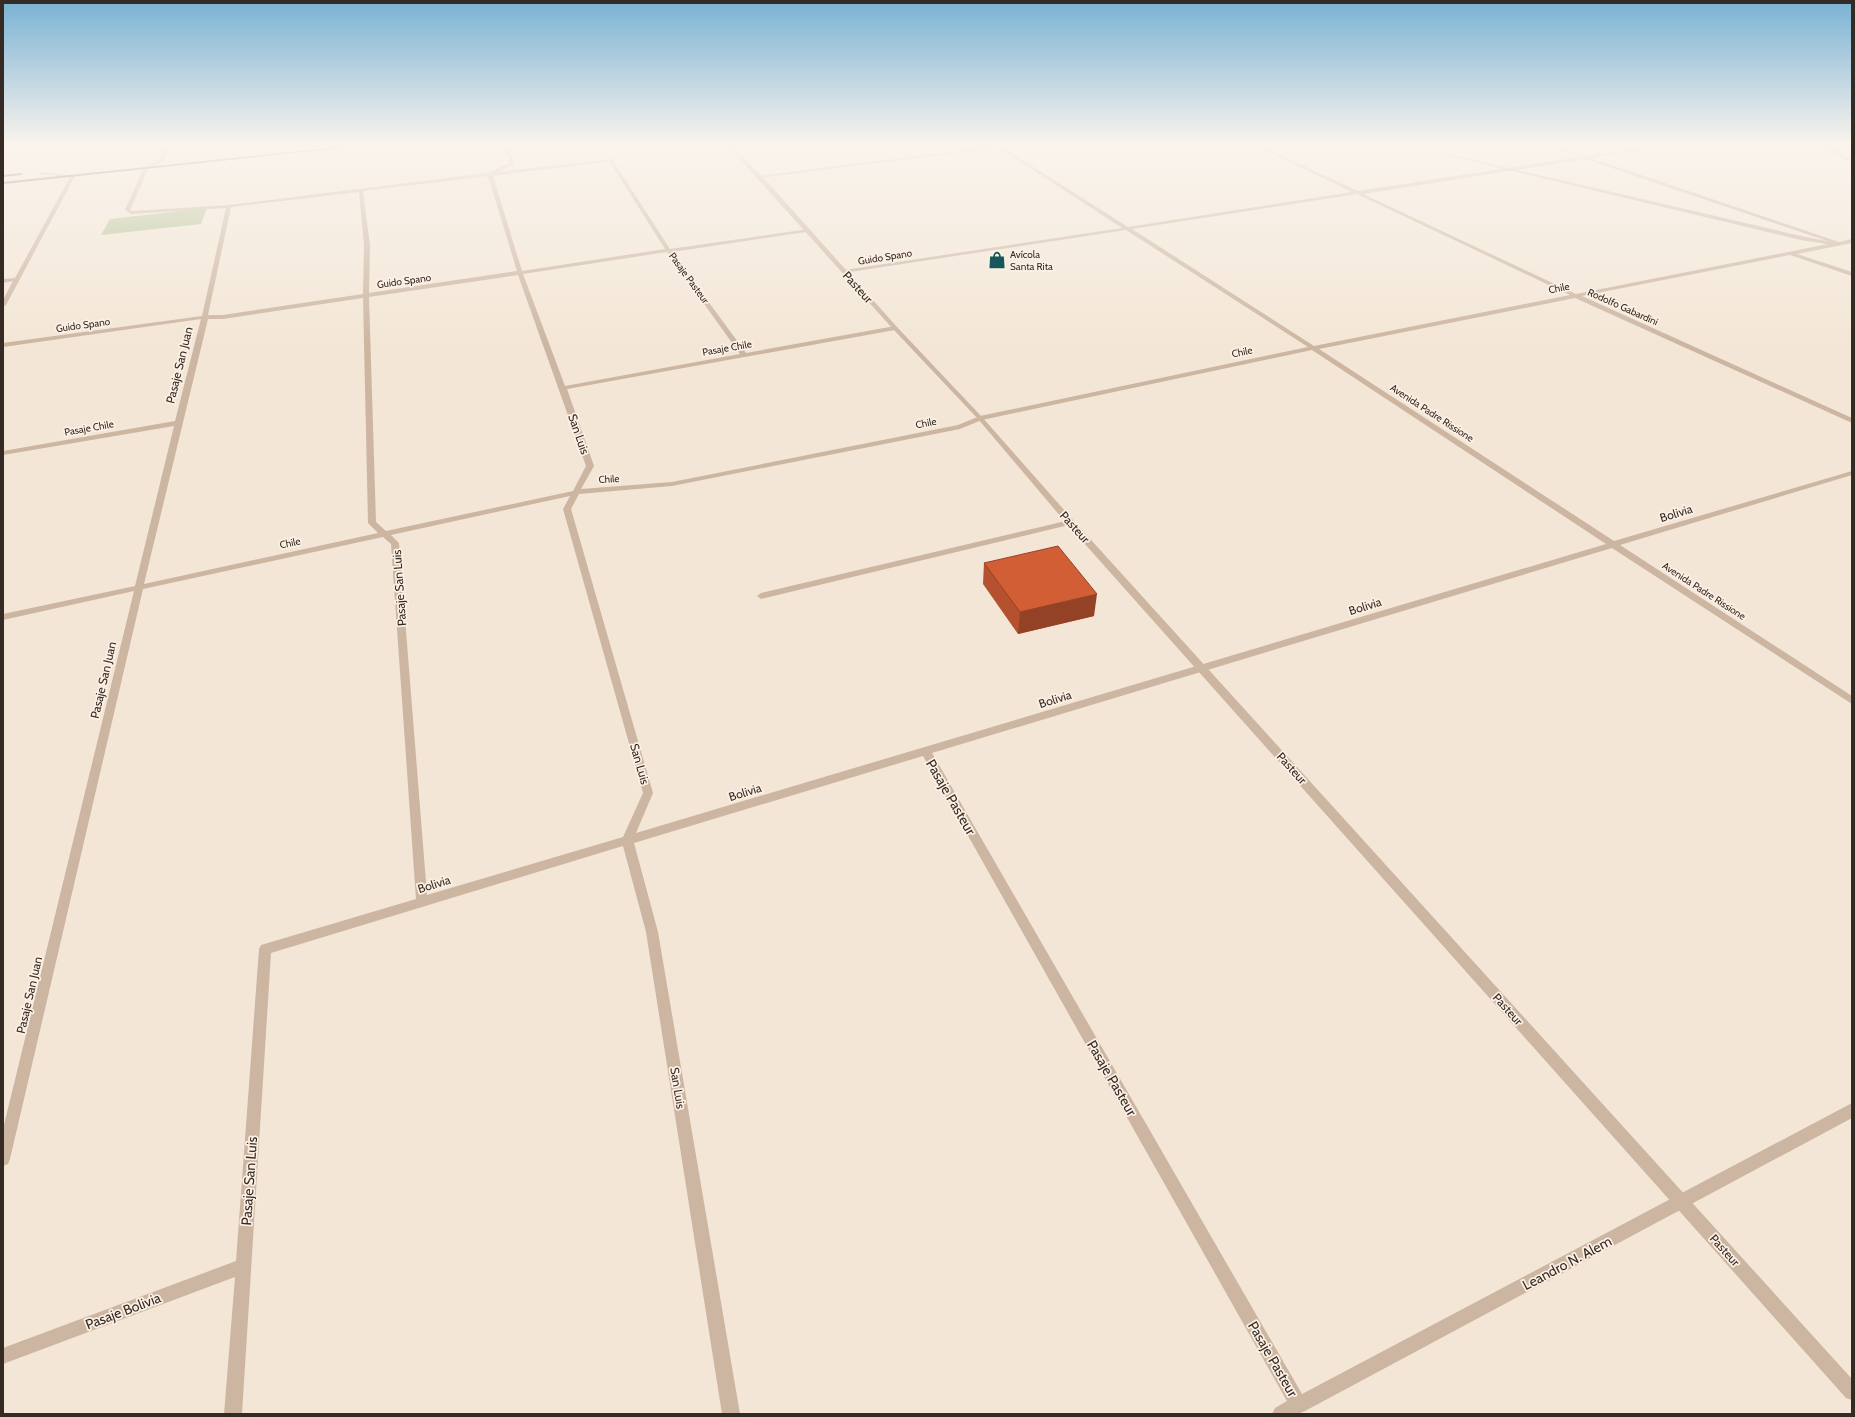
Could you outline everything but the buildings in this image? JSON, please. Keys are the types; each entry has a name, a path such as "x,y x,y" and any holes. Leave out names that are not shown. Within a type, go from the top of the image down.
{"street":[{"path":"3,305 53,212"},
{"path":"130,212 153,212"},
{"name":"Pasaje San Juan","path":"3,1159 178,423 205,317 228,212"},
{"name":"Pasaje San Luis","path":"363,212 367,245 366,295 372,523 395,543 422,902"},
{"name":"San Luis","path":"502,212 520,273 563,388 590,466 567,509 648,793 627,840 652,932 731,1414"},
{"name":"Pasaje Pasteur","path":"644,212 669,251 744,355"},
{"name":"Pasteur","path":"790,212 895,328 980,418 1070,522 1852,1392"},
{"name":"Avenida Padre Rissione","path":"1101,212 1313,348 1852,701"},
{"name":"Guido Spano","path":"845,272 1232,212"},
{"name":"Rodolfo Gabardini","path":"1400,212 1576,296 1852,421"},
{"path":"1691,212 1801,238 1852,247"},
{"path":"1744,212 1839,244"},
{"name":"Guido Spano","path":"3,345 205,317 223,317 806,230"},
{"name":"Chile","path":"3,617 577,492 616,490 672,484 960,428 980,418 1313,348 1788,252 1852,241"},
{"path":"1788,252 1852,274"},
{"path":"3,281 17,279"},
{"name":"Pasaje Chile","path":"563,388 895,328"},
{"name":"Pasaje Chile","path":"3,453 178,423"},
{"name":"Bolivia","path":"265,949 1852,473"},
{"path":"761,596 1070,522"},
{"name":"Pasaje Pasteur","path":"925,751 1299,1405"},
{"name":"Pasaje San Luis","path":"233,1414 265,949"},
{"name":"Leandro N. Alem","path":"1282,1414 1852,1110"},
{"name":"Pasaje Bolivia","path":"3,1356 243,1266"}],"green space":[{"path":"171,212 205,212 201,224 101,235 110,219"}],"place":[{"name":"Avícola Santa Rita","path":"997,260"}]}
